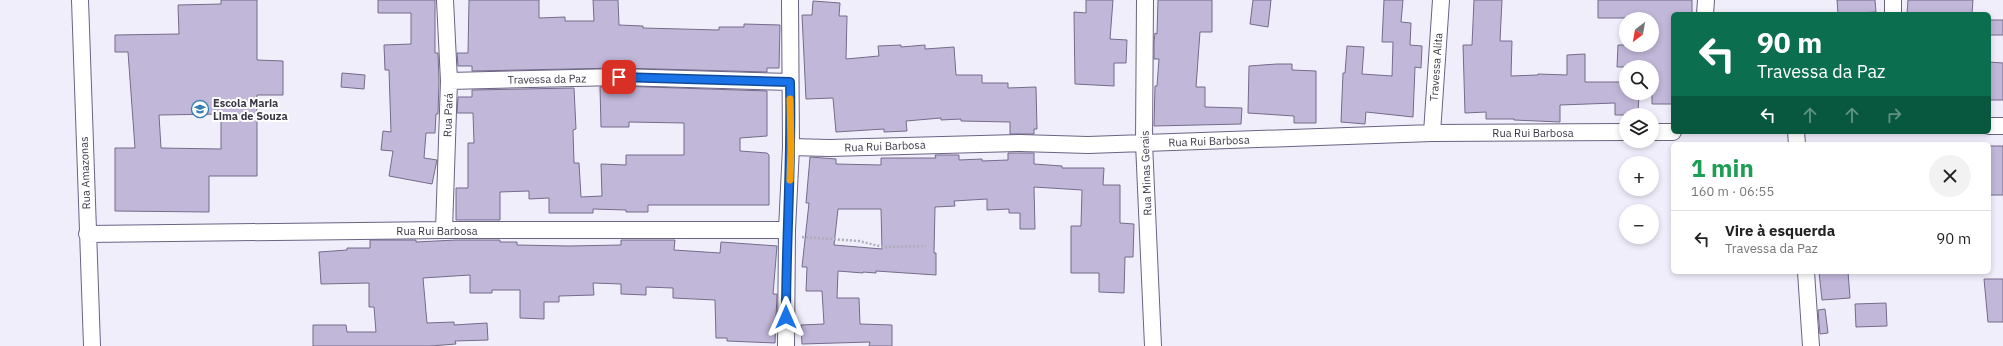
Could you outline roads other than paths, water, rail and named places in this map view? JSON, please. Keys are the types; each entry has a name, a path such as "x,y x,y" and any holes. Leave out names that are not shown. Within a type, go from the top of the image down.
{"street":[{"name":"Rua Amazonas","path":"80,0 92,346"},
{"name":"Rua Pará","path":"444,230 449,81 445,0"},
{"path":"786,346 787,230 791,147 790,0"},
{"name":"Rua Minas Gerais","path":"1145,0 1144,143 1153,346"},
{"name":"Travessa Alita","path":"1432,133 1441,0"},
{"path":"1705,12 1706,0"},
{"path":"1893,0 1893,12"},
{"name":"Travessa da Paz","path":"449,81 619,77 790,82"},
{"path":"1991,126 2003,126"},
{"name":"Rua Rui Barbosa","path":"791,147 829,148 1020,143 1088,145 1432,133 1619,132"},
{"path":"1659,132 1671,132"},
{"name":"Rua Rui Barbosa","path":"87,234 444,230 787,230"},
{"path":"1806,274 1811,346"}],"place":[{"name":"Escola Maria Lima de Souza","path":"200,109"}]}
